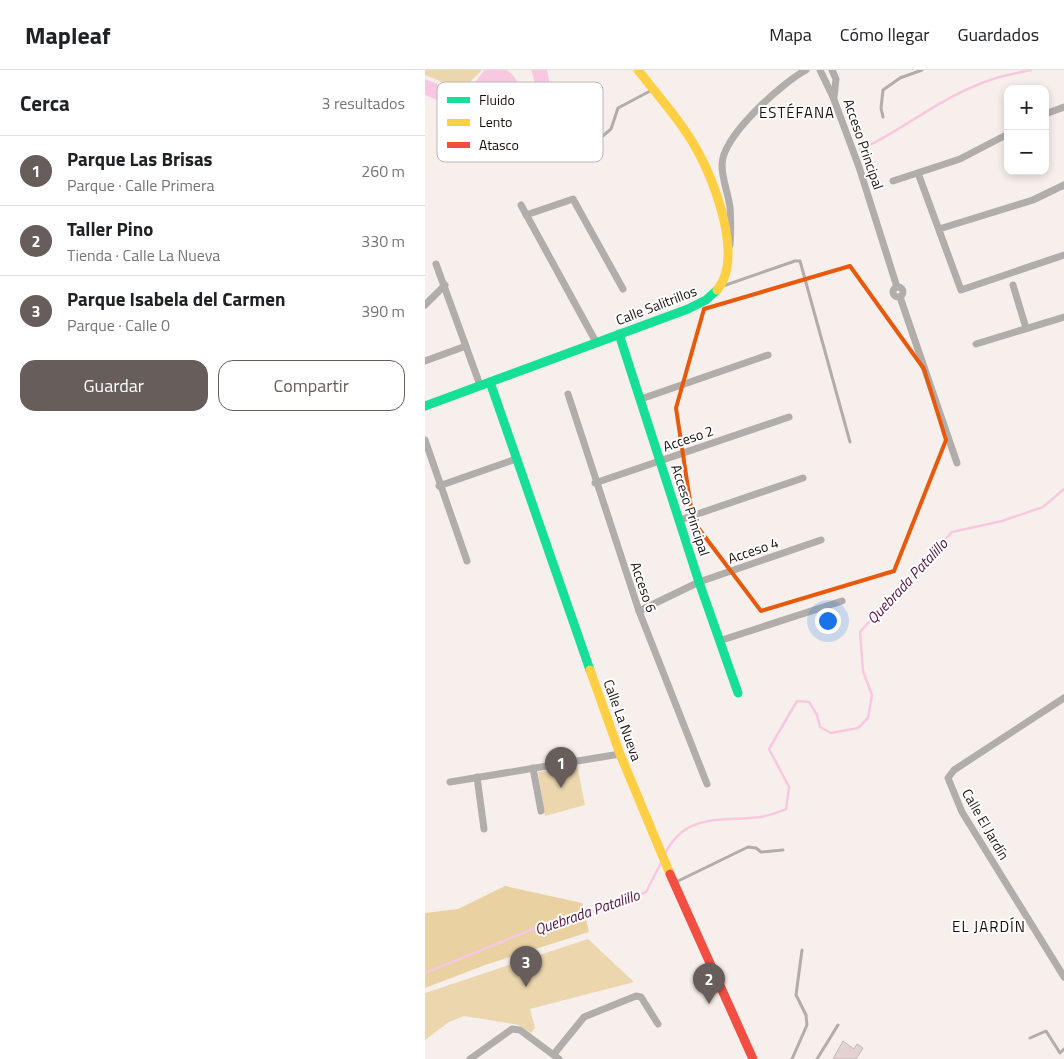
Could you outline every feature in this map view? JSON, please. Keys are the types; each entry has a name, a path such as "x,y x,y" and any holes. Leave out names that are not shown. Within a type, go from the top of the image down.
{"street":[{"path":"638,70 696,148 704,163 721,212 729,258"},
{"path":"720,287 727,275 729,258 730,213 722,164 727,148 740,130 777,90 807,70"},
{"name":"Acceso Principal","path":"820,70 833,97 859,167 897,287 903,290 900,296 957,463"},
{"path":"832,70 836,79 833,97"},
{"path":"1049,113 1064,107"},
{"path":"893,181 960,159 1004,136"},
{"path":"918,173 961,290 1064,255"},
{"path":"939,230 1033,200 1064,185"},
{"path":"526,215 573,199 623,289"},
{"path":"521,206 596,342"},
{"path":"437,264 480,385"},
{"path":"1013,285 1026,328"},
{"path":"425,305 445,286"},
{"name":"Calle Salitrillos","path":"425,406 701,303 720,287"},
{"path":"977,344 1064,316"},
{"name":"Acceso Principal","path":"619,334 699,582 738,694"},
{"path":"425,361 466,346"},
{"path":"641,399 768,355"},
{"name":"Calle La Nueva","path":"490,382 620,754 647,823 753,1059"},
{"name":"Acceso 6","path":"568,394 595,483 639,611 707,784"},
{"name":"Acceso 2","path":"595,483 789,417"},
{"path":"425,440 439,486 467,561"},
{"path":"439,486 516,459"},
{"path":"680,520 803,478"},
{"name":"Acceso 4","path":"639,611 699,582 821,540"},
{"path":"719,641 842,601"},
{"name":"Calle El Jardín","path":"1064,698 954,770 948,778 962,812 1064,977"},
{"path":"450,782 620,754"},
{"path":"533,768 541,811"},
{"path":"477,777 484,830"},
{"path":"470,1059 512,1029 520,1030 557,1057 584,1017 636,996 641,997 658,1024"}],"lane":[{"path":"883,116 881,108 883,90 900,78 922,70"},
{"path":"603,136 611,129 618,108 653,89"},
{"path":"720,287 795,261 800,261 851,442"},
{"path":"675,883 748,847 756,848 761,852 783,850"},
{"path":"792,1059 807,1025 806,1015 796,995 803,950"},
{"path":"817,1059 838,1025"},
{"path":"1031,1038 1046,1031 1059,1053 1064,1049"}],"highlighted area":[{"path":"850,266 924,369 946,440 894,571 761,611 693,521 676,408 704,309"}],"shaded area":[{"path":"425,70 482,70 470,82 442,82 425,75"},
{"path":"577,765 585,805 545,816 538,772"},
{"path":"505,886 582,903 589,932 485,965 425,988 425,913 458,909"},
{"path":"588,939 634,982 530,1009 535,1028 531,1033 519,1025 464,1016 449,1022 425,1040 425,993"}],"building":[{"path":"843,1041 854,1049 857,1044 863,1048 856,1059 833,1059"}],"waterway":[{"path":"539,70 542,82"},
{"path":"860,150 973,87 1000,77 1031,70"},
{"path":"485,82 490,75 498,74 509,82"},
{"path":"425,87 437,92"},
{"name":"Quebrada Patalillo","path":"664,856 672,842 682,832 693,826 718,820 763,816 786,809 789,787 769,749 797,701 809,702 817,715 820,727 831,733 858,728 868,718 872,695 863,671 860,632 952,532 1002,521 1043,507 1064,489"},
{"name":"Quebrada Patalillo","path":"425,973 550,922 578,917 646,892 661,863"}],"traffic: fast":[{"path":"425,406 688,309 706,300 717,290"},
{"path":"619,334 699,582 738,693"},
{"path":"490,382 590,670"}],"traffic: slow":[{"path":"638,70 684,129 712,181 724,220 728,260 725,276 717,290"},
{"path":"590,670 620,754 670,874"}],"traffic: jam":[{"path":"670,874 753,1059"}],"place":[{"name":"Parque Las Brisas","path":"561,788"},
{"name":"Parque Isabela del Carmen","path":"526,987"},
{"name":"Taller Pino","path":"709,1004"}],"district":[{"name":"ESTÉFANA","path":"797,112"},
{"name":"EL JARDÍN","path":"989,926"}]}
